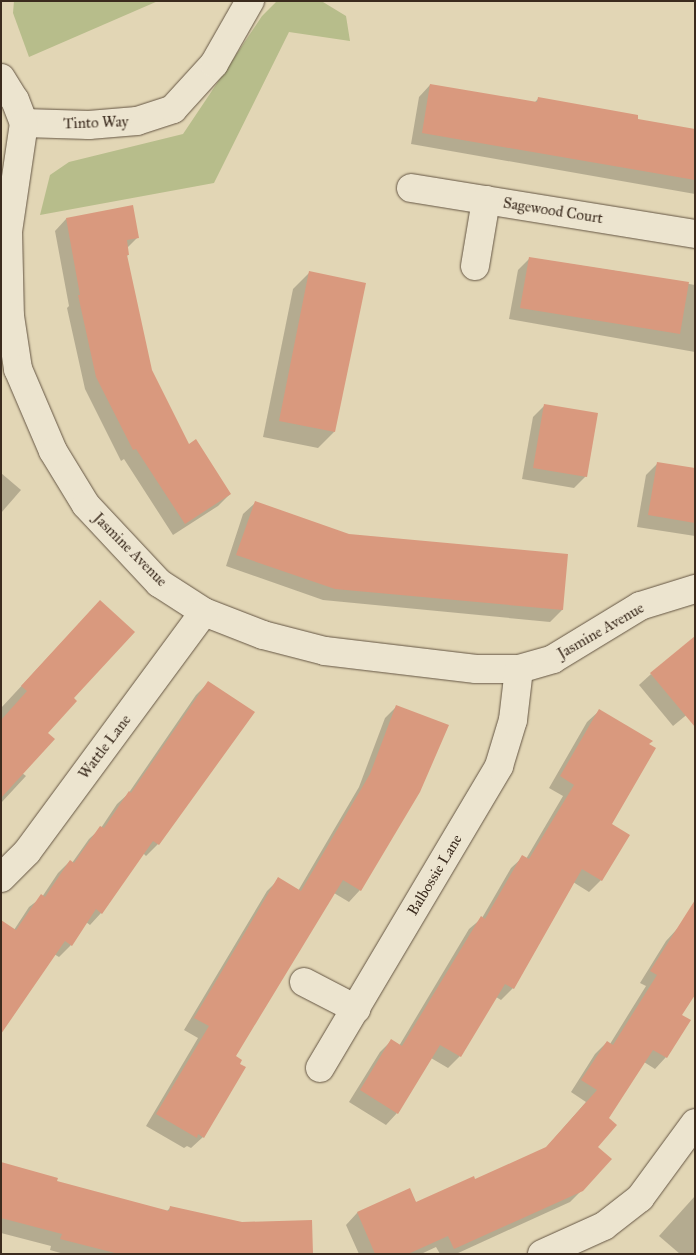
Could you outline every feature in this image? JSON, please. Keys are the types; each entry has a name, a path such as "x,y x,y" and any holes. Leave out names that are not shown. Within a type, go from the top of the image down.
{"street":[{"name":"Tinto Way","path":"24,123 88,125 137,121 173,108 214,64 250,1"},
{"path":"1,78 15,100 24,123"},
{"name":"Jasmine Avenue","path":"24,123 8,231 10,371 53,451 86,505 159,583 204,612 263,635 325,651 476,669 519,669 553,659 640,606 695,589"},
{"name":"Sagewood Court","path":"412,188 695,234"},
{"path":"475,266 486,200"},
{"name":"Wattle Lane","path":"1,878 27,852 204,612"},
{"name":"Balbossie Lane","path":"320,1068 499,766 513,720 519,669"},
{"path":"304,982 356,1008"},
{"path":"542,1254 604,1226 640,1198 695,1123"}],"green space":[{"path":"14,1 158,1 29,57 13,13"},
{"path":"276,2 323,2 346,16 350,41 289,32 214,183 40,215 50,175 69,162 183,134 262,16"}],"building":[{"path":"430,84 537,102 538,97 638,115 638,119 695,129 695,180 422,133"},
{"path":"133,205 139,238 127,240 129,255 127,255 152,370 189,444 196,439 231,494 185,524 136,449 133,450 96,377 78,295 80,295 66,218"},
{"path":"529,257 689,282 680,334 520,308"},
{"path":"309,271 366,283 335,432 279,421"},
{"path":"544,404 598,413 587,477 533,468"},
{"path":"657,462 695,468 695,523 648,515"},
{"path":"255,501 349,534 568,554 563,610 335,589 236,555"},
{"path":"100,600 135,632 74,698 77,701 48,733 55,739 1,798 1,720 27,691 21,686"},
{"path":"695,636 695,727 650,673"},
{"path":"208,681 255,712 159,845 153,841 102,914 96,909 72,946 65,941 1,1034 1,920 16,930 41,894 45,897 70,860 74,863 100,826 104,828 129,791 131,793"},
{"path":"396,705 449,725 420,792 361,891 343,880 236,1056 242,1060 240,1064 246,1067 204,1138 198,1134 197,1138 156,1114 209,1026 194,1018 278,877 301,891 370,774"},
{"path":"599,709 653,741 649,744 656,748 612,824 630,835 602,881 582,869 514,989 505,984 461,1057 440,1045 398,1114 360,1090 391,1039 402,1046 481,916 485,919 522,855 529,859 574,785 560,776"},
{"path":"695,900 695,995 682,1015 691,1020 667,1058 653,1050 609,1118 617,1125 598,1147 612,1159 583,1191 454,1249 448,1236 408,1254 375,1254 357,1212 410,1188 416,1202 474,1176 475,1179 546,1147 597,1090 581,1080 607,1041 613,1045 657,975 650,971"},
{"path":"1,1162 58,1178 57,1181 169,1211 170,1206 242,1222 312,1220 313,1254 119,1254 60,1239 62,1234 1,1218"}]}
